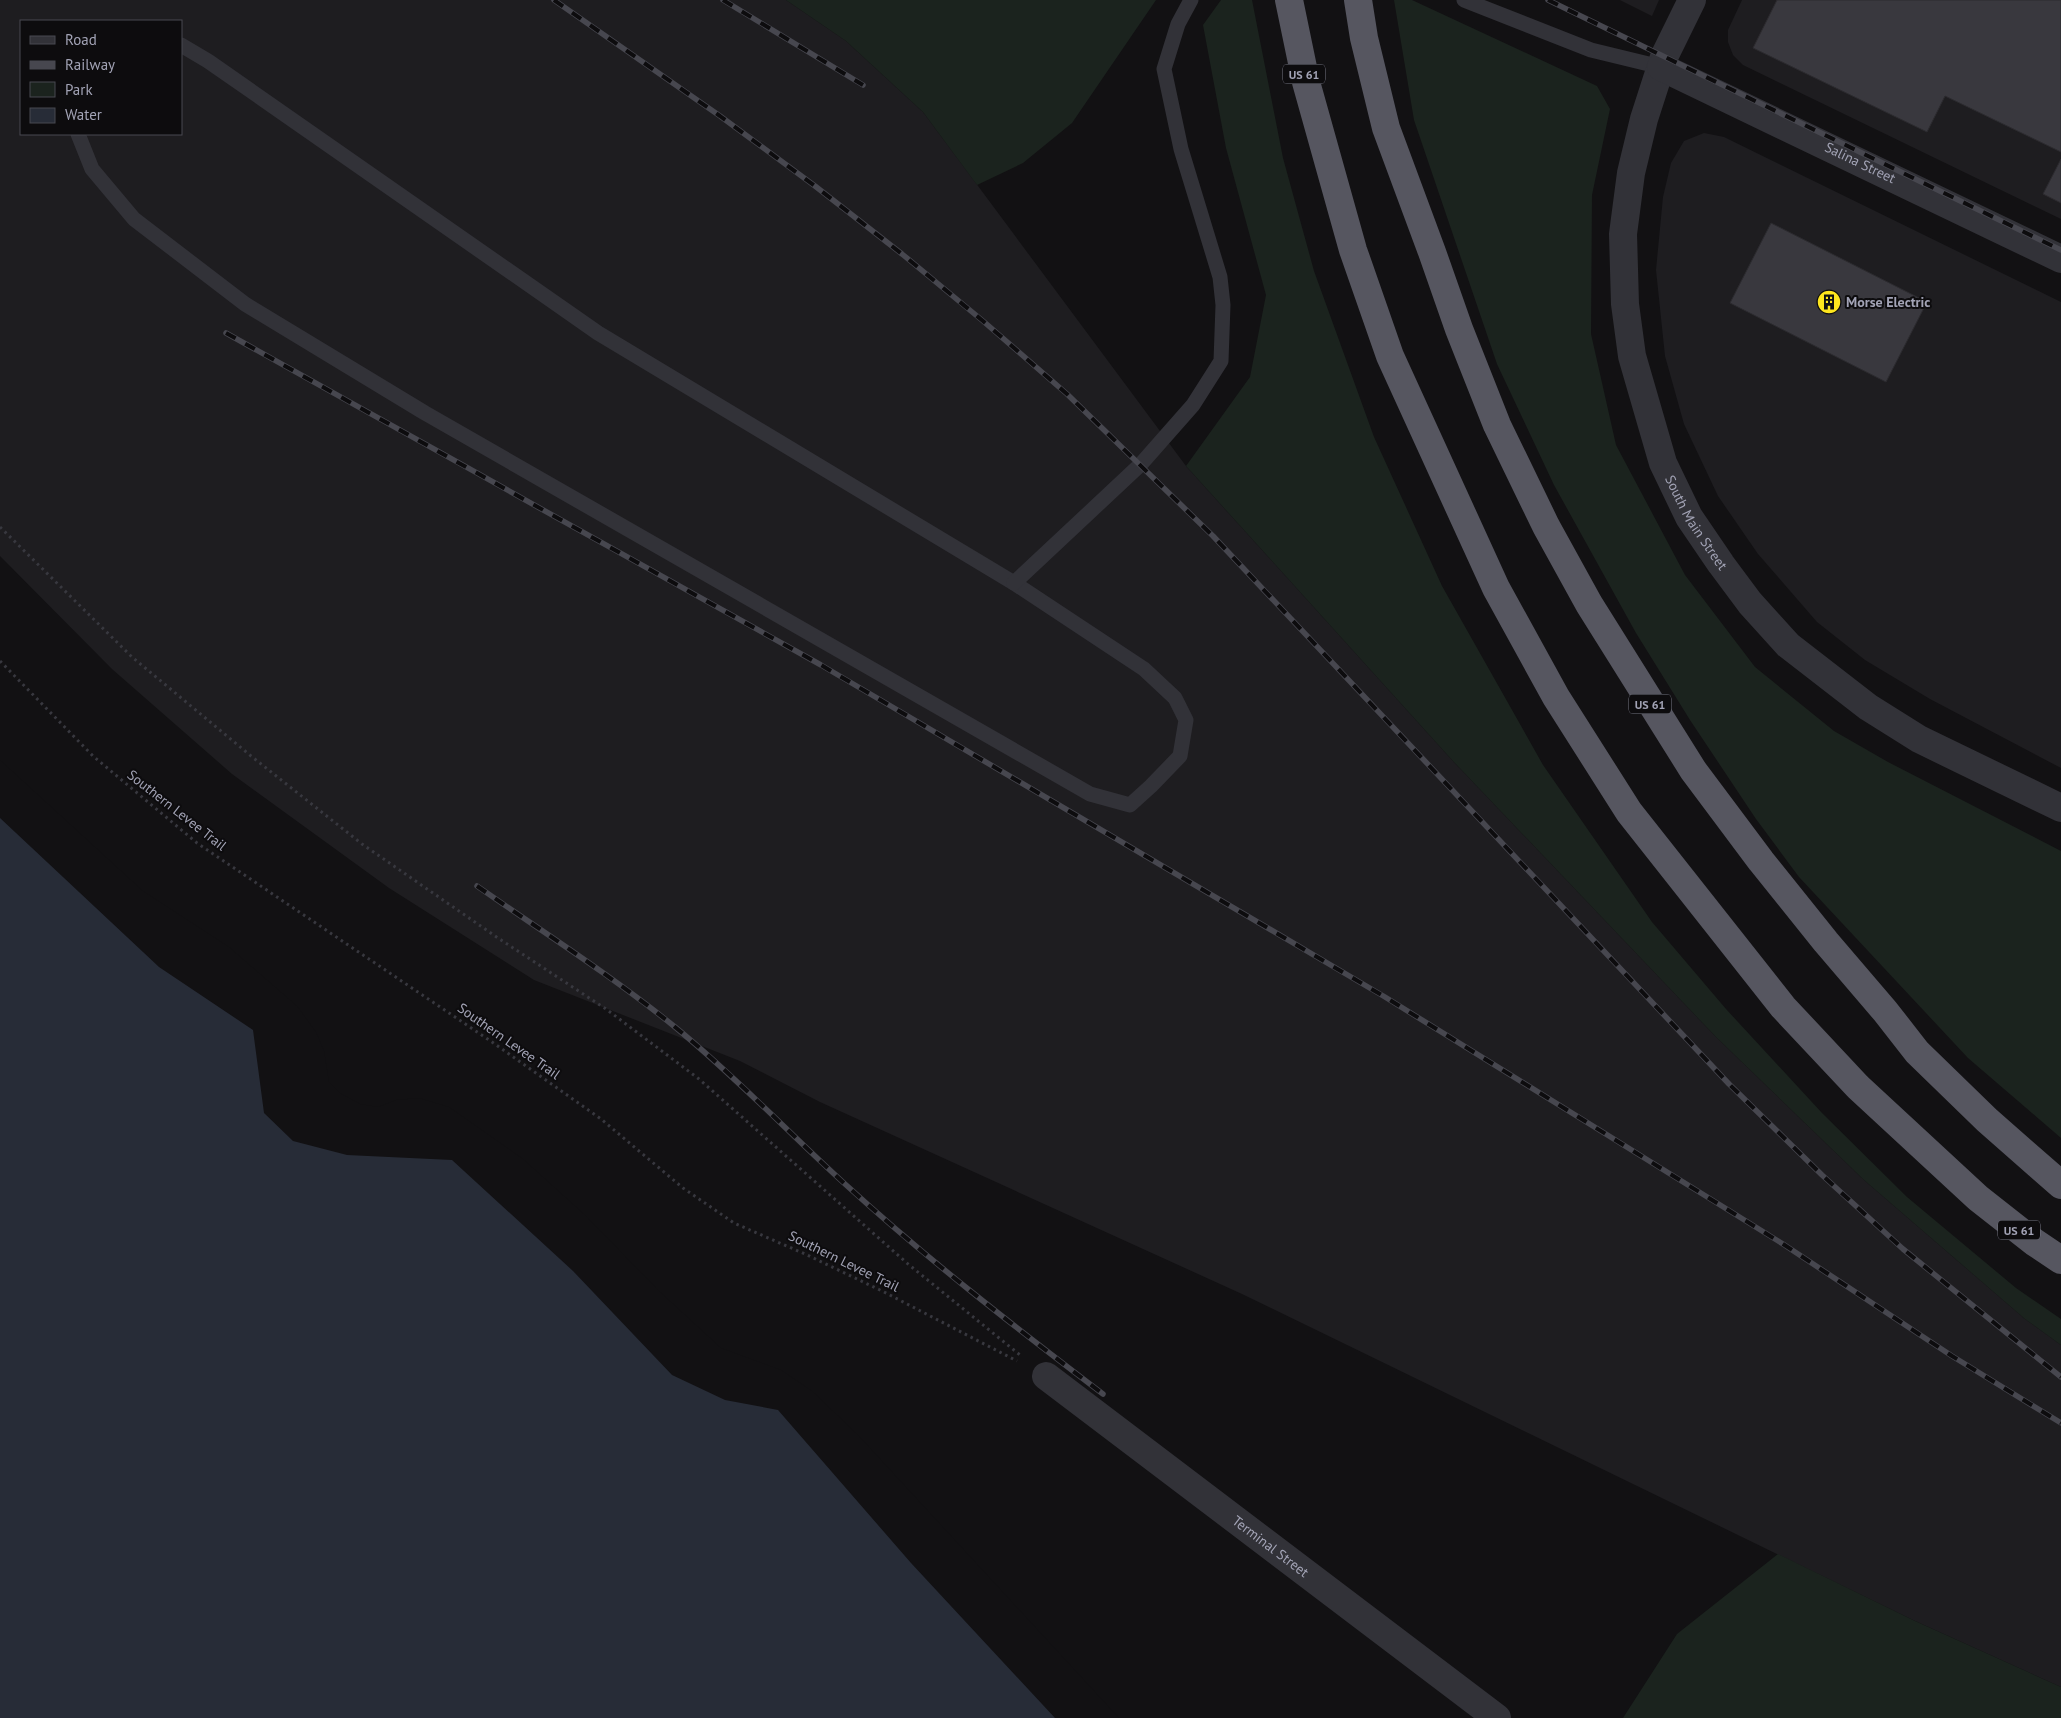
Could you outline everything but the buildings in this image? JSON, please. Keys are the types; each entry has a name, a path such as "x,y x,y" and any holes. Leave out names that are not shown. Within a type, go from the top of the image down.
{"highway":[{"name":"US 61","path":"1289,0 1306,82 1353,250 1390,356 1496,588 1556,697 1629,812 1783,1007 1858,1087 1978,1198 2034,1242 2061,1260"},
{"name":"US 61","path":"1358,0 1364,38 1386,128 1459,329 1498,425 1546,526 1589,604 1646,699 1693,770 1761,861 1826,942 1885,1010 1917,1052 1986,1120 2061,1185"}],"street":[{"name":"South Main Street","path":"1692,0 1664,57 1644,119 1631,174 1623,234 1625,304 1632,356 1663,463 1689,517 1750,603 1788,645 1829,679 1868,707 1919,739 2061,808"},
{"name":"Salina Street","path":"1661,67 2061,258"},
{"name":"Terminal Street","path":"1046,1376 1497,1718"}],"lane":[{"path":"1014,583 1141,464 1193,405 1221,362 1224,305 1220,276 1181,149 1164,68 1178,24 1192,0"},
{"path":"1464,0 1591,50 1661,67"},
{"path":"78,135 92,169 134,220 245,304 424,413 1090,794 1130,805 1180,756 1186,720 1175,698 1144,669 1014,583 598,333 208,61 182,46"}],"path":[{"path":"0,527 132,658 251,756 362,844 498,938 606,1008 698,1079 908,1264 1046,1376"},
{"name":"Southern Levee Trail","path":"0,662 93,756 196,843 327,930 594,1114 683,1188 734,1223 882,1291 1046,1376"}],"shaded area":[{"path":"0,0 786,0 846,41 923,112 1186,466 1452,760 1716,1037 1864,1180 2025,1319 2061,1345 2061,1687 1915,1621 1242,1294 820,1102 740,1061 534,980 389,888 232,774 112,669 0,556"},
{"path":"1620,0 1659,0 1652,16"},
{"path":"1742,0 2061,0 2061,219 1743,65 1733,55 1728,42 1728,30"},
{"path":"1704,133 1724,137 2061,302 2061,768 1930,699 1865,660 1817,622 1758,554 1718,496 1684,424 1665,356 1656,270 1663,197 1671,163 1684,141"}],"green space":[{"path":"786,0 1156,0 1072,123 1023,163 977,185 923,112 846,41"},
{"path":"1221,0 1252,0 1283,158 1314,271 1374,437 1442,586 1543,765 1652,922 1726,1009 1822,1113 1907,1197 2016,1288 2061,1319 2061,1345 2025,1319 1864,1180 1716,1037 1452,760 1186,466 1250,377 1266,295 1226,148 1203,25"},
{"path":"1394,0 1412,0 1597,86 1610,109 1592,195 1591,334 1616,445 1685,575 1755,667 1834,731 1888,762 2061,851 2061,1138 1968,1058 1799,877 1756,819 1690,720 1636,633 1554,485 1497,364 1414,120"},
{"path":"1778,1554 1915,1621 2061,1687 2061,1718 1623,1718 1677,1634"}],"water":[{"path":"0,762 339,1095 359,1106 378,1109 657,1293 1117,1718 0,1718"}],"pier":[{"path":"0,760 143,891 229,947 297,1006 316,1032 324,1051 329,1082 340,1093 360,1104 378,1107 396,1100 419,1098 449,1107 523,1159 585,1215 659,1291 721,1348 781,1370 812,1391 858,1435 1119,1718 1055,1718 911,1563 778,1410 725,1400 672,1375 573,1271 452,1160 347,1155 293,1141 264,1113 253,1030 159,967 0,818"}],"railway":[{"path":"554,0 720,116 815,186 902,254 1067,394 1213,536 1729,1084 1822,1175 1903,1249 2061,1377"},
{"path":"723,0 863,85"},
{"path":"1548,0 2061,250"},
{"path":"226,333 821,665 1385,997 1783,1244 1952,1356 2061,1423"},
{"path":"477,886 602,972 675,1027 719,1065 876,1212 939,1266 1103,1394"}],"place":[{"name":"Morse Electric","path":"1829,302"}]}
